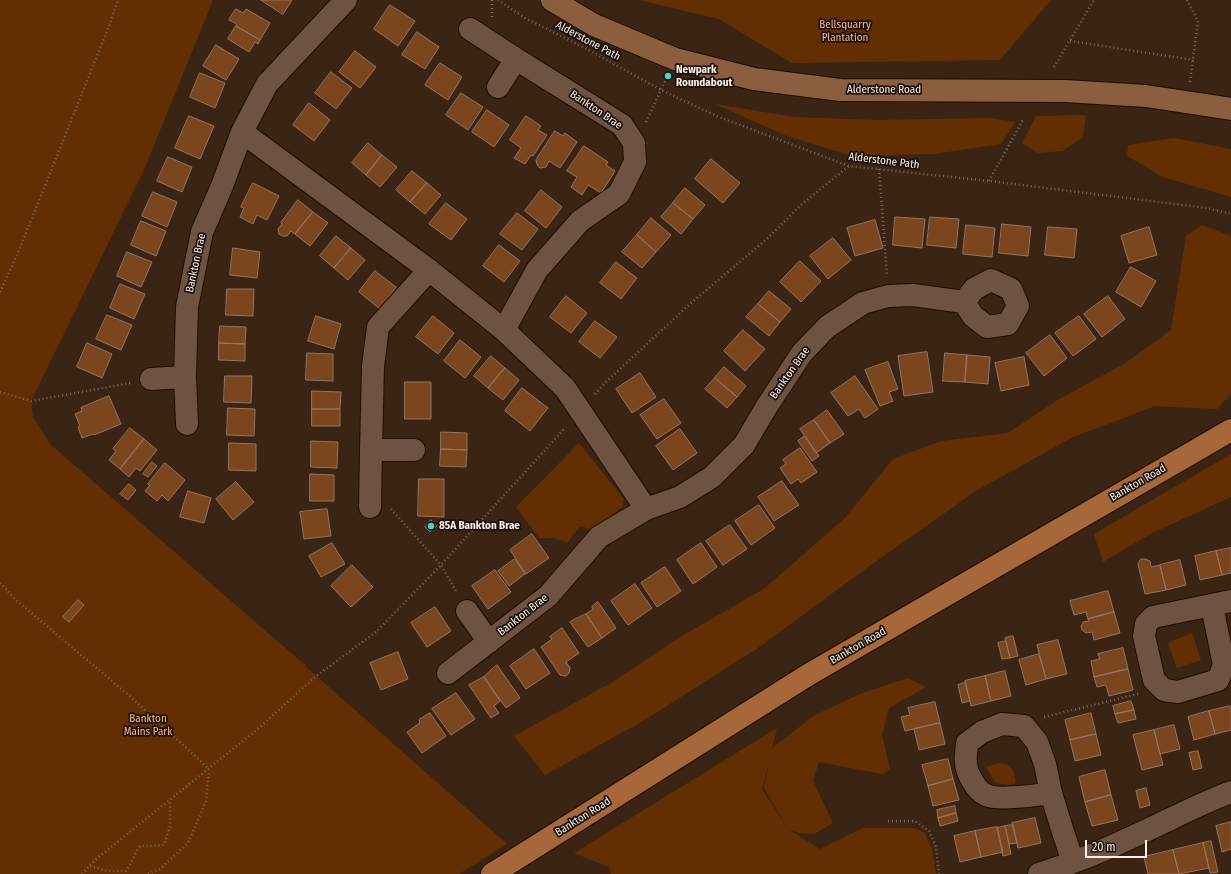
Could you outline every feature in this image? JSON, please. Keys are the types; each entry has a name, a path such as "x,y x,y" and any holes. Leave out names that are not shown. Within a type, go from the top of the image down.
{"main road":[{"name":"Bankton Road","path":"492,874 808,676 1231,430"}],"street":[{"name":"Bankton Brae","path":"187,424 185,377 187,308 202,232 222,186 242,132 267,84 346,0"},
{"name":"Alderstone Road","path":"552,0 594,25 675,59 754,79 840,90 1065,91 1146,96 1231,109"},
{"name":"Bankton Brae","path":"470,28 516,59 622,125 634,143 635,162 619,194 580,221 537,270 504,330"},
{"path":"498,87 516,59"},
{"path":"242,132 429,270 504,330 565,388 646,509"},
{"path":"370,497 373,366 378,327 429,270"},
{"name":"Bankton Brae","path":"448,673 548,596 599,537 646,509 680,497 712,477 744,445 767,406 802,353 827,327 863,302 888,296 913,295 964,302"},
{"path":"151,379 185,377"},
{"path":"371,450 414,450"},
{"path":"1222,603 1224,665 1218,680 1178,692 1164,690 1154,680 1144,636 1146,624 1153,617 1222,603"},
{"name":"Bankton Brae","path":"467,611 489,642"},
{"path":"1051,793 1028,796 986,796 974,785 966,763 967,743 982,732 1002,724 1024,726 1037,742 1045,764 1051,793 1073,862"},
{"path":"1039,874 1073,862 1130,838 1212,799 1231,792"}],"path":[{"path":"0,292 25,234 109,26 118,0"},
{"name":"Alderstone Path","path":"498,0 525,18 585,48 661,90 719,118 849,166 989,181 1207,208 1231,214"},
{"path":"1054,66 1094,0"},
{"path":"1187,102 1194,60 1198,21 1188,0"},
{"path":"1070,41 1194,60"},
{"path":"645,124 661,90"},
{"path":"989,181 1024,118"},
{"path":"879,169 888,296"},
{"path":"0,392 31,401 151,379"},
{"path":"370,497 441,565 467,611"},
{"path":"0,583 15,599 133,699 209,769"},
{"path":"82,874 95,860 259,728 315,677"},
{"path":"1024,726 1045,716 1130,696 1164,690"},
{"path":"148,874 160,869 188,843 206,801 209,769"},
{"path":"90,866 111,871 126,871 132,863 134,855 140,846 164,845 170,826 170,801"},
{"path":"888,821 915,821 929,831 936,848 940,874"}],"green space":[{"name":"Bankton Mains Park","path":"0,0 213,0 144,170 31,401 33,417 50,444 306,665 305,666 507,844 459,874 0,874"},
{"name":"Bellsquarry Plantation","path":"639,0 1051,0 1000,60 792,63 719,19"},
{"path":"715,104 794,117 877,120 991,118 1015,122 1001,144 934,154 852,156 787,136"},
{"path":"1086,115 1083,137 1063,151 1038,153 1022,143 1036,116"},
{"path":"1174,138 1231,149 1231,197 1163,177 1127,156 1128,145"},
{"path":"1202,225 1231,236 1231,394 1217,409 1155,406 1073,437 976,491 868,567 758,648 643,721 545,775 514,736 611,683 677,639 765,588 845,518 893,459 941,441 1008,433 1056,401 1127,362 1171,330 1186,236"},
{"path":"579,443 623,498 623,506 592,530 580,526 567,543 555,538 539,538 516,507"},
{"path":"1231,454 1231,497 1152,533 1103,562 1094,534"},
{"path":"1192,633 1201,660 1177,668 1168,643"},
{"path":"908,678 926,687 889,708 882,735 890,769 882,774 819,762 813,781 833,823 814,834 799,833 788,829 820,849 863,828 915,828 925,833 932,849 936,874 611,874 609,867 574,853 777,728 772,748 815,715 860,694","holes":["769,763 764,788 788,829 762,789"]},
{"path":"998,763 1006,764 1013,770 1016,783 1009,785 996,783 986,767"}],"building":[{"path":"261,0 292,0 283,14"},
{"path":"390,5 415,21 398,46 374,29"},
{"path":"236,9 243,13 246,9 270,23 260,40 236,26 237,24 229,20"},
{"path":"236,26 260,40 258,44 255,42 249,52 228,39"},
{"path":"417,32 439,47 425,69 402,55"},
{"path":"216,45 239,59 226,80 203,66"},
{"path":"355,51 376,67 360,88 339,72"},
{"path":"440,63 462,77 448,100 425,85"},
{"path":"331,72 352,88 336,109 315,93"},
{"path":"200,73 225,83 215,108 190,97"},
{"path":"461,93 483,107 468,130 446,115"},
{"path":"309,103 330,120 314,141 293,125"},
{"path":"487,110 509,125 494,147 472,132"},
{"path":"189,116 214,126 200,159 175,148"},
{"path":"526,116 541,126 538,130 547,135 533,156 531,155 525,164 514,158 521,148 510,140"},
{"path":"555,131 563,136 565,133 577,142 560,168 549,161 546,167 540,168 537,165 536,160"},
{"path":"368,143 382,155 366,175 352,163"},
{"path":"584,146 608,162 606,165 615,171 601,193 588,185 582,195 571,187 577,177 567,171"},
{"path":"382,155 397,167 380,187 366,175"},
{"path":"168,157 192,167 182,192 157,181"},
{"path":"711,159 740,183 723,203 695,179"},
{"path":"412,171 427,183 410,202 396,190"},
{"path":"253,183 279,196 267,220 257,215 253,224 240,217 244,208 241,207"},
{"path":"427,183 441,195 425,214 410,202"},
{"path":"685,188 705,205 693,219 673,203"},
{"path":"541,190 562,207 546,228 525,211"},
{"path":"153,192 177,202 167,227 142,216"},
{"path":"298,200 313,212 295,234 291,231 287,236 282,236 279,234 278,229"},
{"path":"446,203 467,219 451,240 429,224"},
{"path":"673,203 693,219 681,234 661,217"},
{"path":"313,212 328,223 310,246 295,234"},
{"path":"517,213 538,229 522,250 500,234"},
{"path":"895,217 925,219 922,248 893,245"},
{"path":"930,217 959,219 956,248 927,245"},
{"path":"651,218 671,235 656,252 637,235"},
{"path":"875,220 883,248 855,256 847,228"},
{"path":"141,221 166,231 156,256 131,245"},
{"path":"1002,224 1031,227 1028,256 999,253"},
{"path":"966,225 995,228 992,257 963,254"},
{"path":"1048,227 1077,229 1074,258 1045,255"},
{"path":"1149,227 1157,255 1129,263 1121,236"},
{"path":"637,235 656,252 642,268 622,252"},
{"path":"336,236 351,248 334,268 320,256"},
{"path":"833,238 851,260 828,279 810,256"},
{"path":"499,245 520,261 504,282 483,266"},
{"path":"233,248 260,252 257,278 230,275"},
{"path":"351,248 365,260 348,280 334,268"},
{"path":"127,252 152,262 141,287 117,276"},
{"path":"800,261 821,281 801,302 780,282"},
{"path":"616,262 637,278 621,299 600,283"},
{"path":"1131,267 1156,281 1141,307 1116,292"},
{"path":"375,271 396,287 380,309 359,292"},
{"path":"120,284 145,294 134,319 110,308"},
{"path":"227,289 254,289 253,316 226,315"},
{"path":"769,291 791,309 780,322 758,304"},
{"path":"566,296 587,313 571,333 550,317"},
{"path":"1108,296 1125,319 1102,337 1084,314"},
{"path":"758,304 780,322 769,336 746,317"},
{"path":"107,315 132,325 121,350 96,339"},
{"path":"316,316 341,324 334,349 308,341"},
{"path":"433,316 454,333 438,354 416,337"},
{"path":"1079,316 1096,339 1073,356 1055,333"},
{"path":"595,321 617,337 600,358 579,342"},
{"path":"220,326 246,327 245,344 219,343"},
{"path":"743,330 765,349 745,371 724,351"},
{"path":"1050,335 1067,358 1044,376 1026,353"},
{"path":"460,340 481,357 465,378 444,361"},
{"path":"87,343 112,354 102,378 77,367"},
{"path":"219,343 245,344 245,361 219,360"},
{"path":"927,352 933,392 904,396 898,356"},
{"path":"307,353 333,354 333,381 306,380"},
{"path":"945,353 967,355 965,382 943,381"},
{"path":"967,355 990,357 988,384 965,382"},
{"path":"491,356 505,368 488,388 474,376"},
{"path":"1024,357 1029,385 1001,391 995,363"},
{"path":"888,362 898,389 889,392 893,401 880,406 865,370"},
{"path":"724,367 746,386 737,397 715,378"},
{"path":"505,368 519,380 503,400 488,388"},
{"path":"640,373 656,397 632,413 616,389"},
{"path":"225,376 252,376 251,403 224,402"},
{"path":"855,376 878,409 865,418 859,409 848,416 831,393"},
{"path":"715,378 737,397 727,408 705,389"},
{"path":"405,382 431,382 431,419 405,419"},
{"path":"522,388 548,408 530,431 505,411"},
{"path":"312,391 341,392 340,409 312,409"},
{"path":"109,396 121,424 94,435 93,434 82,438 78,427 80,426 75,414 82,411 81,408"},
{"path":"664,399 681,423 657,439 640,415"},
{"path":"228,408 255,409 254,436 227,435"},
{"path":"312,409 340,409 340,426 312,426"},
{"path":"827,410 844,434 830,443 814,420"},
{"path":"814,420 830,443 816,453 800,429"},
{"path":"130,428 144,439 120,469 109,460 116,451 113,449"},
{"path":"680,429 697,453 673,470 656,446"},
{"path":"441,432 467,433 467,450 441,449"},
{"path":"805,436 819,456 812,461 798,441"},
{"path":"144,439 157,450 140,471 136,468 129,477 120,469"},
{"path":"311,441 338,442 337,468 311,467"},
{"path":"229,443 256,444 256,471 229,470"},
{"path":"800,448 817,472 801,483 798,479 791,484 780,468 786,464 783,460"},
{"path":"441,449 467,450 466,467 440,466"},
{"path":"152,462 157,466 148,477 143,474"},
{"path":"165,463 185,480 168,501 162,495 157,501 145,491 150,485 148,484"},
{"path":"310,474 334,475 334,501 310,501"},
{"path":"419,479 444,479 444,517 418,516"},
{"path":"782,481 799,505 774,521 758,497"},
{"path":"236,482 254,502 233,520 216,499"},
{"path":"129,484 136,490 128,500 120,494"},
{"path":"188,491 211,498 204,523 180,517"},
{"path":"759,505 775,528 751,545 735,521"},
{"path":"327,509 331,536 304,539 300,512"},
{"name":"85A Bankton Brae","path":"431,520 437,526 430,532 425,527"},
{"path":"730,525 747,549 723,565 706,541"},
{"path":"532,534 549,558 526,574 510,550"},
{"path":"332,543 345,564 321,577 309,556"},
{"path":"701,543 717,567 693,584 677,560"},
{"path":"1231,548 1231,573 1222,575 1216,551"},
{"path":"1216,551 1222,575 1200,580 1195,556"},
{"path":"515,559 525,574 509,586 498,571"},
{"path":"1141,559 1150,561 1151,567 1160,565 1166,590 1145,594 1138,564"},
{"path":"1180,560 1186,585 1166,590 1160,565"},
{"path":"352,565 373,587 351,607 331,586"},
{"path":"665,567 681,591 657,607 641,583"},
{"path":"495,570 511,592 488,609 472,586"},
{"path":"635,584 652,608 628,625 611,601"},
{"path":"1108,591 1114,612 1088,619 1086,612 1074,615 1070,601"},
{"path":"78,600 84,605 69,622 63,617"},
{"path":"598,602 616,628 602,638 586,614 593,609 592,607"},
{"path":"435,607 451,631 427,647 411,623"},
{"path":"1114,612 1120,633 1094,640 1092,632 1086,633 1082,630 1081,627 1083,622 1089,621 1088,619"},
{"path":"586,614 602,638 588,647 570,622"},
{"path":"562,628 579,653 566,662 570,668 569,673 566,676 560,675 541,647 552,639 550,637"},
{"path":"1013,636 1018,656 1010,658 1005,638"},
{"path":"1058,640 1067,674 1046,679 1037,645"},
{"path":"1006,641 1010,658 1002,659 998,643"},
{"path":"1123,648 1128,669 1094,677 1091,661 1100,659 1098,654"},
{"path":"534,649 550,673 526,689 510,666"},
{"path":"398,652 408,679 381,690 370,663"},
{"path":"1039,654 1046,679 1026,685 1019,660"},
{"path":"497,665 520,698 506,708 484,677"},
{"path":"1128,669 1133,690 1109,696 1106,685 1097,687 1094,677"},
{"path":"1005,671 1011,696 991,701 985,676"},
{"path":"985,676 991,701 971,706 965,681"},
{"path":"484,677 500,701 494,706 499,713 491,718 469,685"},
{"path":"965,683 970,701 962,703 958,685"},
{"path":"456,693 475,719 451,735 432,709"},
{"path":"1131,701 1134,710 1115,714 1113,706"},
{"path":"935,702 940,723 905,731 901,717 910,715 908,708"},
{"path":"1230,706 1231,730 1215,734 1209,711"},
{"path":"1134,710 1136,719 1118,723 1115,714"},
{"path":"1209,711 1215,734 1194,740 1188,717"},
{"path":"430,713 446,736 422,753 407,732 420,723 419,720"},
{"path":"1091,713 1096,734 1070,740 1065,720"},
{"path":"940,723 945,744 919,750 914,729"},
{"path":"1174,725 1180,749 1160,754 1154,730"},
{"path":"1154,730 1163,765 1142,770 1133,735"},
{"path":"1096,734 1101,755 1075,761 1070,740"},
{"path":"1198,751 1202,768 1193,770 1189,753"},
{"path":"948,759 953,779 928,786 922,765"},
{"path":"1105,770 1111,795 1085,802 1079,777"},
{"path":"953,779 959,800 933,806 928,786"},
{"path":"1146,788 1150,805 1140,808 1136,791"},
{"path":"1111,795 1118,820 1092,826 1085,802"},
{"path":"955,806 956,813 938,818 937,810"},
{"path":"956,813 958,821 940,826 938,818"},
{"path":"1035,818 1041,843 1018,848 1012,823"},
{"path":"1231,822 1231,849 1222,852 1216,826"},
{"path":"1013,825 1017,843 1009,844 1005,826"},
{"path":"1005,826 1011,854 1003,856 997,828"},
{"path":"997,827 1003,852 981,857 975,831"},
{"path":"975,831 981,857 960,862 954,836"},
{"path":"1211,841 1218,872 1210,873 1203,843"},
{"path":"1203,843 1209,868 1179,874 1173,850"},
{"path":"1173,850 1179,874 1148,874 1144,857"}],"place":[{"name":"Newpark Roundabout","path":"668,76"},
{"name":"85A Bankton Brae","path":"431,526"}]}
